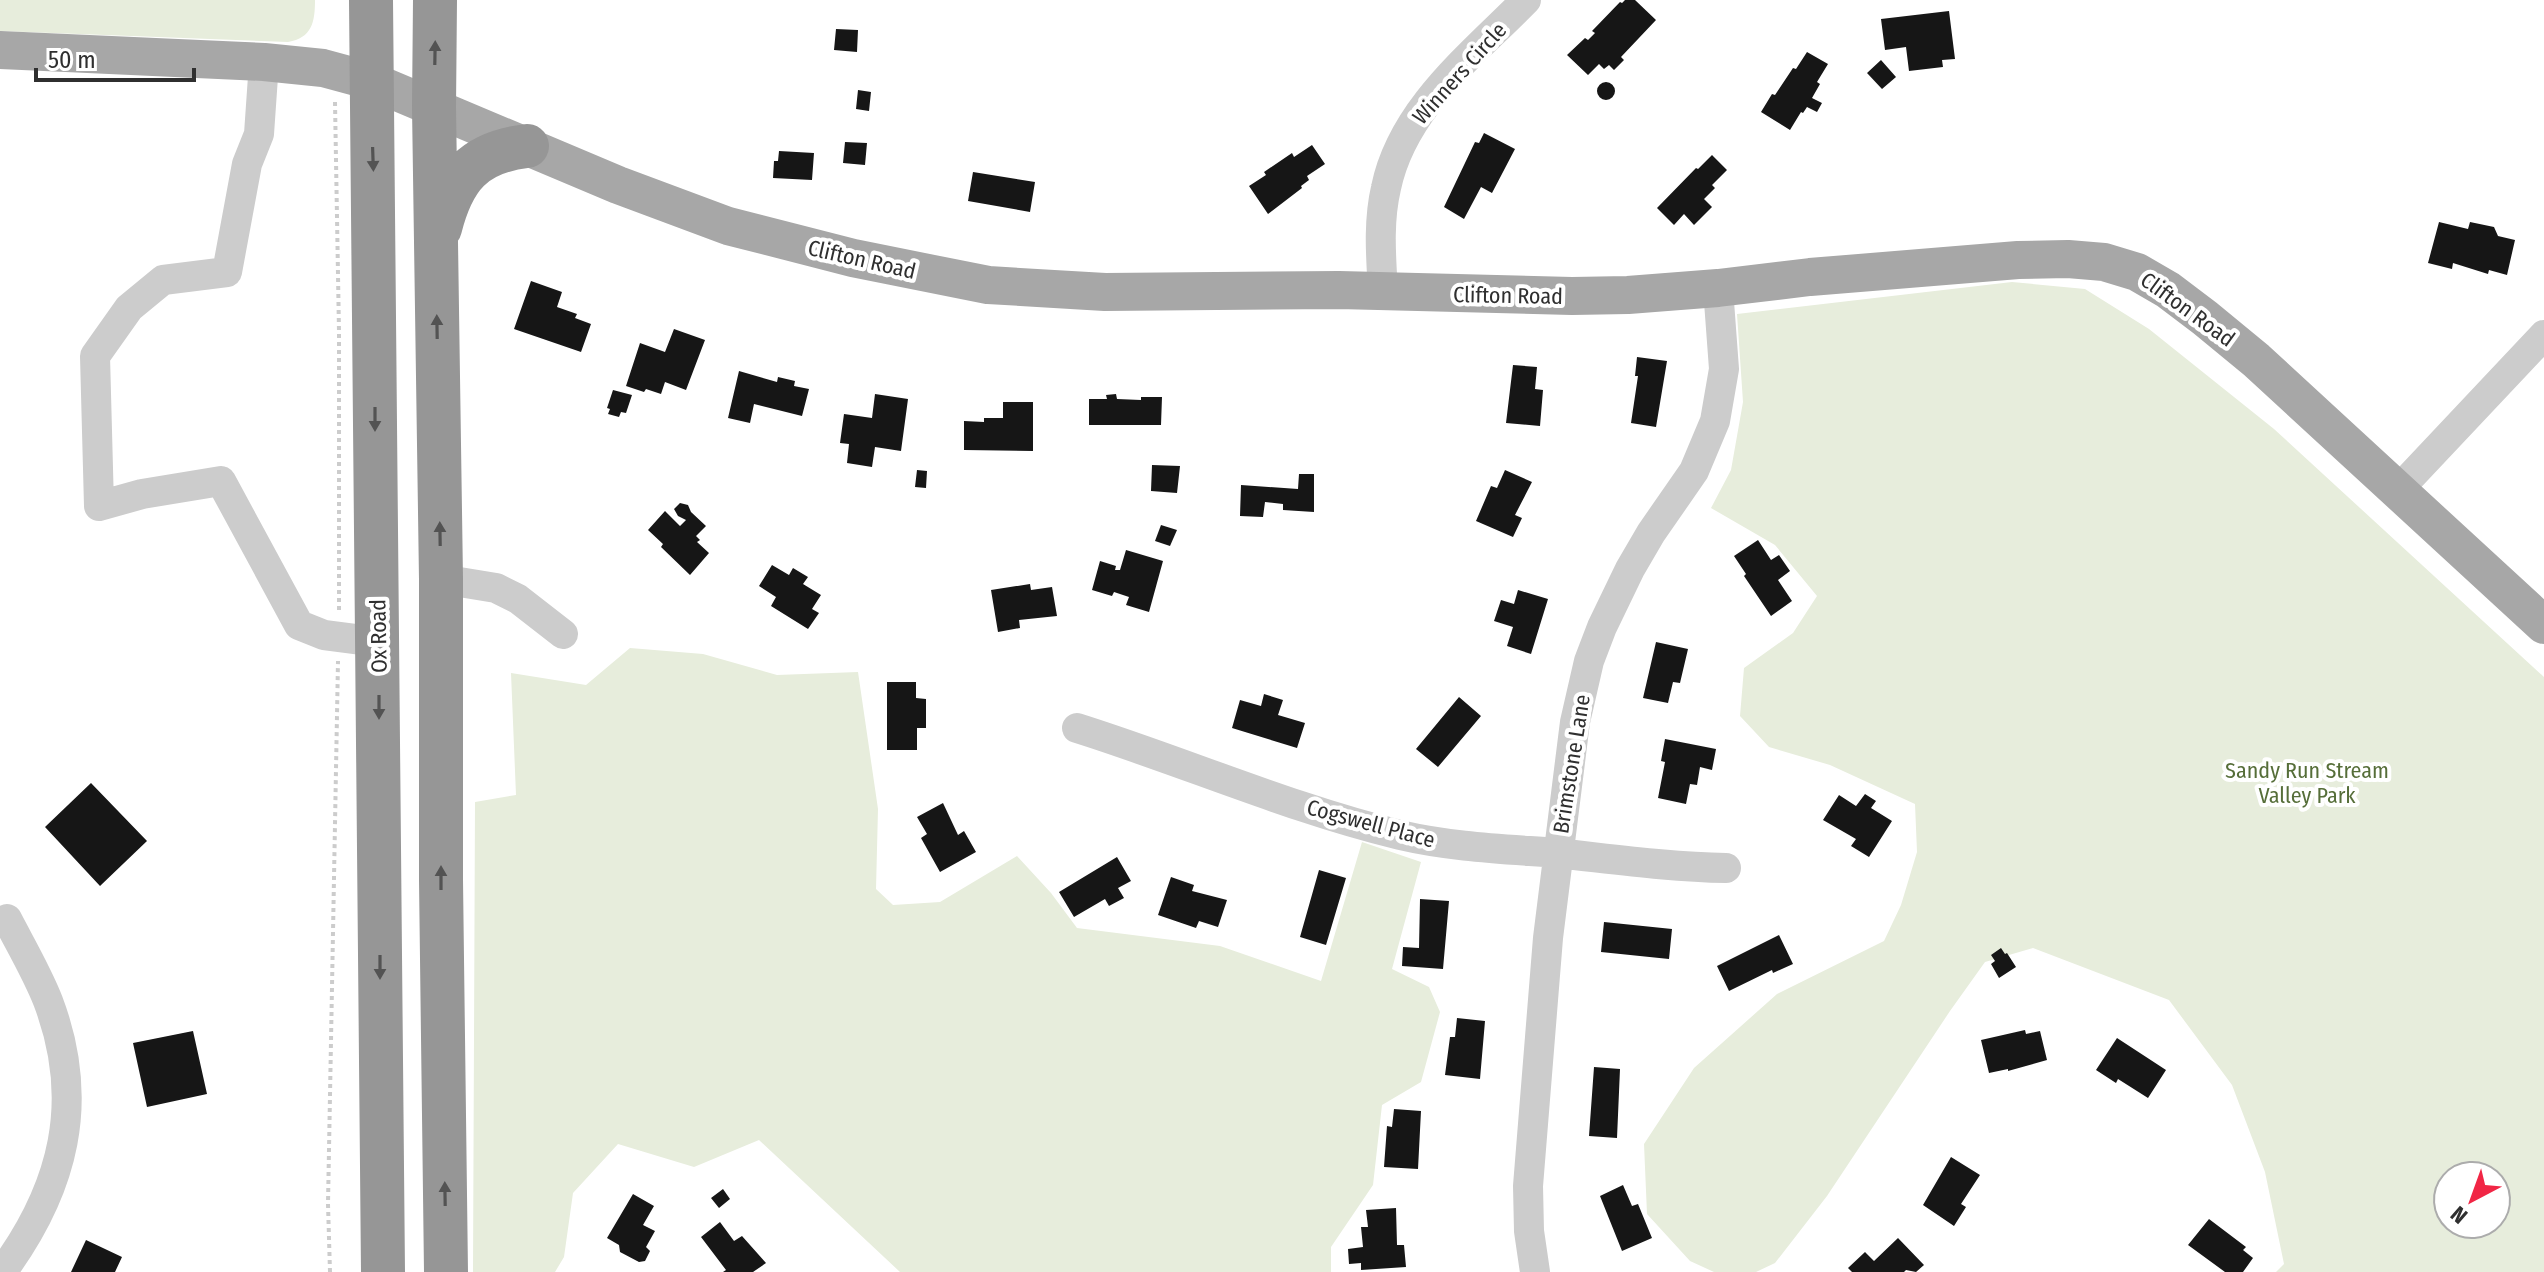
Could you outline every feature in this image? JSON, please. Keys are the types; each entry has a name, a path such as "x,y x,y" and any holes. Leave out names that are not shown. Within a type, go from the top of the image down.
{"highway":[{"name":"Ox Road","path":"371,0 383,1272"},
{"path":"435,0 446,1272"},
{"path":"435,246 456,187 472,166 496,151 527,146"}],"main road":[{"name":"Clifton Road","path":"0,50 264,62 323,68 371,81 618,185 728,226 853,258 975,282 1105,292 1211,290 1572,296 1718,288 1810,277 2018,260 2104,262 2130,270 2168,290 2256,360 2544,625"}],"street":[{"name":"Winners Circle","path":"1383,292 1380,241 1385,190 1403,138 1438,90 1526,0"},
{"path":"264,62 259,134 247,164 227,272 163,280 129,308 95,356 99,506 142,494 221,481 299,625 324,635 378,642"},
{"name":"Brimstone Lane","path":"1535,1272 1529,1231 1528,1186 1558,854 1575,722 1589,661 1602,627 1651,533 1694,471 1715,421 1724,369 1718,288"},
{"path":"2398,490 2544,335"},
{"path":"441,579 496,588 518,599 563,634"},
{"name":"Cogswell Place","path":"1077,728 1303,806 1402,836 1459,845 1685,868 1726,868"},
{"path":"2,1272 32,1227 51,1187 62,1151 67,1096 60,1041 47,1000 7,919"}],"green space":[{"path":"0,0 315,0 314,15 307,33 288,42 0,31"},
{"name":"Sandy Run Stream Valley Park","path":"2012,282 2085,289 2149,329 2274,429 2544,677 2544,1272 2276,1272 2284,1264 2265,1172 2232,1085 2169,1000 2033,948 1985,962 1827,1196 1775,1263 1756,1272 1714,1272 1690,1261 1647,1214 1644,1144 1694,1068 1777,994 1884,941 1901,905 1917,852 1915,804 1830,765 1769,747 1740,716 1744,668 1793,633 1817,596 1775,545 1711,508 1731,470 1743,402 1737,314"},
{"path":"630,648 703,654 777,675 858,672 878,809 876,889 893,905 940,902 1017,856 1051,893 1077,928 1220,946 1321,981 1362,842 1421,862 1392,969 1429,987 1440,1012 1421,1082 1382,1105 1373,1185 1331,1247 1331,1272 900,1272 759,1140 694,1167 618,1144 573,1193 564,1257 555,1272 473,1272 475,802 516,795 511,673 586,685"}],"building":[{"path":"1625,0 1635,0 1656,20 1621,57 1624,60 1614,70 1609,65 1604,69 1599,64 1588,75 1567,55 1585,38 1588,40 1595,33 1592,31"},
{"path":"1949,11 1955,59 1942,60 1943,67 1909,71 1906,47 1885,50 1881,19"},
{"path":"836,29 858,30 857,52 834,50"},
{"path":"1807,52 1828,64 1812,98 1822,103 1817,112 1807,107 1801,112 1790,130 1761,112"},
{"path":"1881,60 1896,77 1882,89 1867,73"},
{"path":"1602,82 1610,82 1615,91 1613,98 1602,100 1597,95 1597,87"},
{"path":"858,90 871,92 869,111 856,109"},
{"path":"1484,133 1515,149 1492,193 1481,187 1464,219 1444,207 1475,142 1479,143"},
{"path":"845,142 867,143 865,165 843,163"},
{"path":"1312,145 1325,164 1307,176 1309,180 1302,188 1268,214 1249,186 1292,153 1294,157"},
{"path":"779,151 814,153 812,180 773,178 774,161 778,161"},
{"path":"1712,155 1727,170 1712,185 1715,188 1704,199 1712,207 1694,225 1684,214 1674,225 1657,208"},
{"path":"973,172 1035,182 1030,212 968,201"},
{"path":"2439,222 2468,229 2470,222 2494,227 2498,236 2515,240 2507,275 2489,270 2488,274 2453,263 2452,269 2428,263"},
{"path":"531,281 562,292 557,307 577,314 575,318 591,324 581,352 514,329"},
{"path":"674,329 705,340 686,390 665,382 661,394 626,386 640,343 665,352"},
{"path":"1637,357 1667,361 1656,427 1631,423 1638,376 1635,376"},
{"path":"1513,365 1537,367 1535,389 1543,390 1540,426 1506,423"},
{"path":"739,371 777,382 778,377 795,381 794,386 809,389 802,416 754,404 750,423 728,418"},
{"path":"613,390 632,395 626,413 621,412 619,417 608,414"},
{"path":"875,394 908,399 901,451 875,447 872,467 847,463 849,444 840,443 844,414 872,418"},
{"path":"1116,394 1117,399 1162,397 1161,425 1089,425 1089,399 1107,399 1106,395"},
{"path":"1003,402 1033,402 1033,451 964,450 964,421 984,422 984,418 1003,418"},
{"path":"1152,465 1180,466 1177,493 1151,491"},
{"path":"917,470 927,471 926,488 915,487"},
{"path":"1505,470 1532,482 1515,515 1522,518 1513,537 1476,521 1491,486 1497,488"},
{"path":"1299,474 1314,474 1314,512 1283,510 1283,504 1265,502 1263,517 1240,516 1241,485 1298,489"},
{"path":"680,503 688,505 706,526 696,536 700,540 697,542 709,553 690,575 648,530 665,511 680,526 686,520 678,516 674,509"},
{"path":"1161,525 1177,530 1170,546 1155,541"},
{"path":"1758,540 1771,560 1779,555 1790,571 1778,580 1792,601 1771,616 1734,556"},
{"path":"1126,550 1163,561 1149,612 1126,605 1129,597 1092,590 1100,561 1120,570"},
{"path":"772,565 789,575 793,568 808,577 803,584 821,595 812,609 819,613 808,629 771,606 776,597 759,586"},
{"path":"1030,584 1031,590 1052,587 1057,616 1019,620 1020,628 998,632 991,590"},
{"path":"1518,590 1548,599 1531,654 1507,646 1513,627 1494,621 1501,600 1514,604"},
{"path":"1656,642 1688,649 1680,683 1673,682 1668,703 1643,698"},
{"path":"887,682 916,682 916,698 926,699 926,728 917,728 917,750 887,750"},
{"path":"1264,694 1283,700 1278,715 1305,723 1297,748 1232,728 1240,700 1261,706"},
{"path":"1459,697 1481,716 1438,767 1416,749"},
{"path":"1665,739 1716,749 1712,770 1700,767 1697,785 1690,784 1686,804 1658,798 1665,762 1661,761"},
{"path":"91,783 147,841 100,886 45,827"},
{"path":"1865,794 1876,801 1871,808 1892,821 1869,857 1851,846 1856,839 1823,820 1839,795 1856,806"},
{"path":"943,803 958,835 964,831 976,852 940,872 921,838 927,834 917,817"},
{"path":"1117,857 1131,881 1118,888 1124,898 1109,906 1105,899 1074,917 1059,892"},
{"path":"1319,870 1346,878 1326,945 1300,937"},
{"path":"1171,877 1194,885 1192,891 1227,900 1218,927 1199,921 1196,928 1158,915"},
{"path":"1420,899 1449,901 1443,969 1402,966 1403,947 1419,948"},
{"path":"1604,922 1672,929 1669,959 1601,952"},
{"path":"1779,935 1793,964 1773,973 1772,970 1729,991 1717,966"},
{"path":"2001,948 2016,967 1999,978 1991,964 1995,961 1991,955"},
{"path":"1457,1018 1485,1021 1480,1079 1445,1075 1450,1037 1455,1037"},
{"path":"2025,1030 2026,1034 2040,1031 2047,1060 1989,1073 1981,1040"},
{"path":"193,1031 207,1094 147,1107 133,1043"},
{"path":"2117,1038 2166,1070 2148,1098 2118,1079 2116,1083 2096,1070"},
{"path":"1594,1067 1620,1069 1617,1138 1589,1136"},
{"path":"1394,1109 1421,1111 1418,1169 1384,1167 1387,1126 1392,1127"},
{"path":"1951,1157 1980,1175 1961,1204 1966,1207 1954,1226 1923,1205"},
{"path":"1623,1185 1632,1206 1638,1204 1652,1238 1622,1251 1600,1196"},
{"path":"723,1189 730,1199 719,1208 711,1198"},
{"path":"633,1194 654,1206 643,1225 655,1231 646,1247 650,1251 645,1261 639,1262 620,1252 619,1245 607,1238"},
{"path":"1396,1208 1397,1245 1404,1245 1406,1267 1361,1270 1361,1263 1349,1264 1348,1249 1363,1247 1361,1227 1368,1227 1366,1210"},
{"path":"2209,1219 2246,1247 2243,1250 2253,1258 2243,1272 2225,1272 2188,1245"},
{"path":"720,1222 734,1241 742,1236 766,1263 753,1272 723,1272 726,1270 701,1237"},
{"path":"1898,1238 1924,1265 1916,1272 1852,1272 1848,1268 1865,1252 1874,1261"},
{"path":"86,1240 122,1257 115,1272 71,1272"}]}
